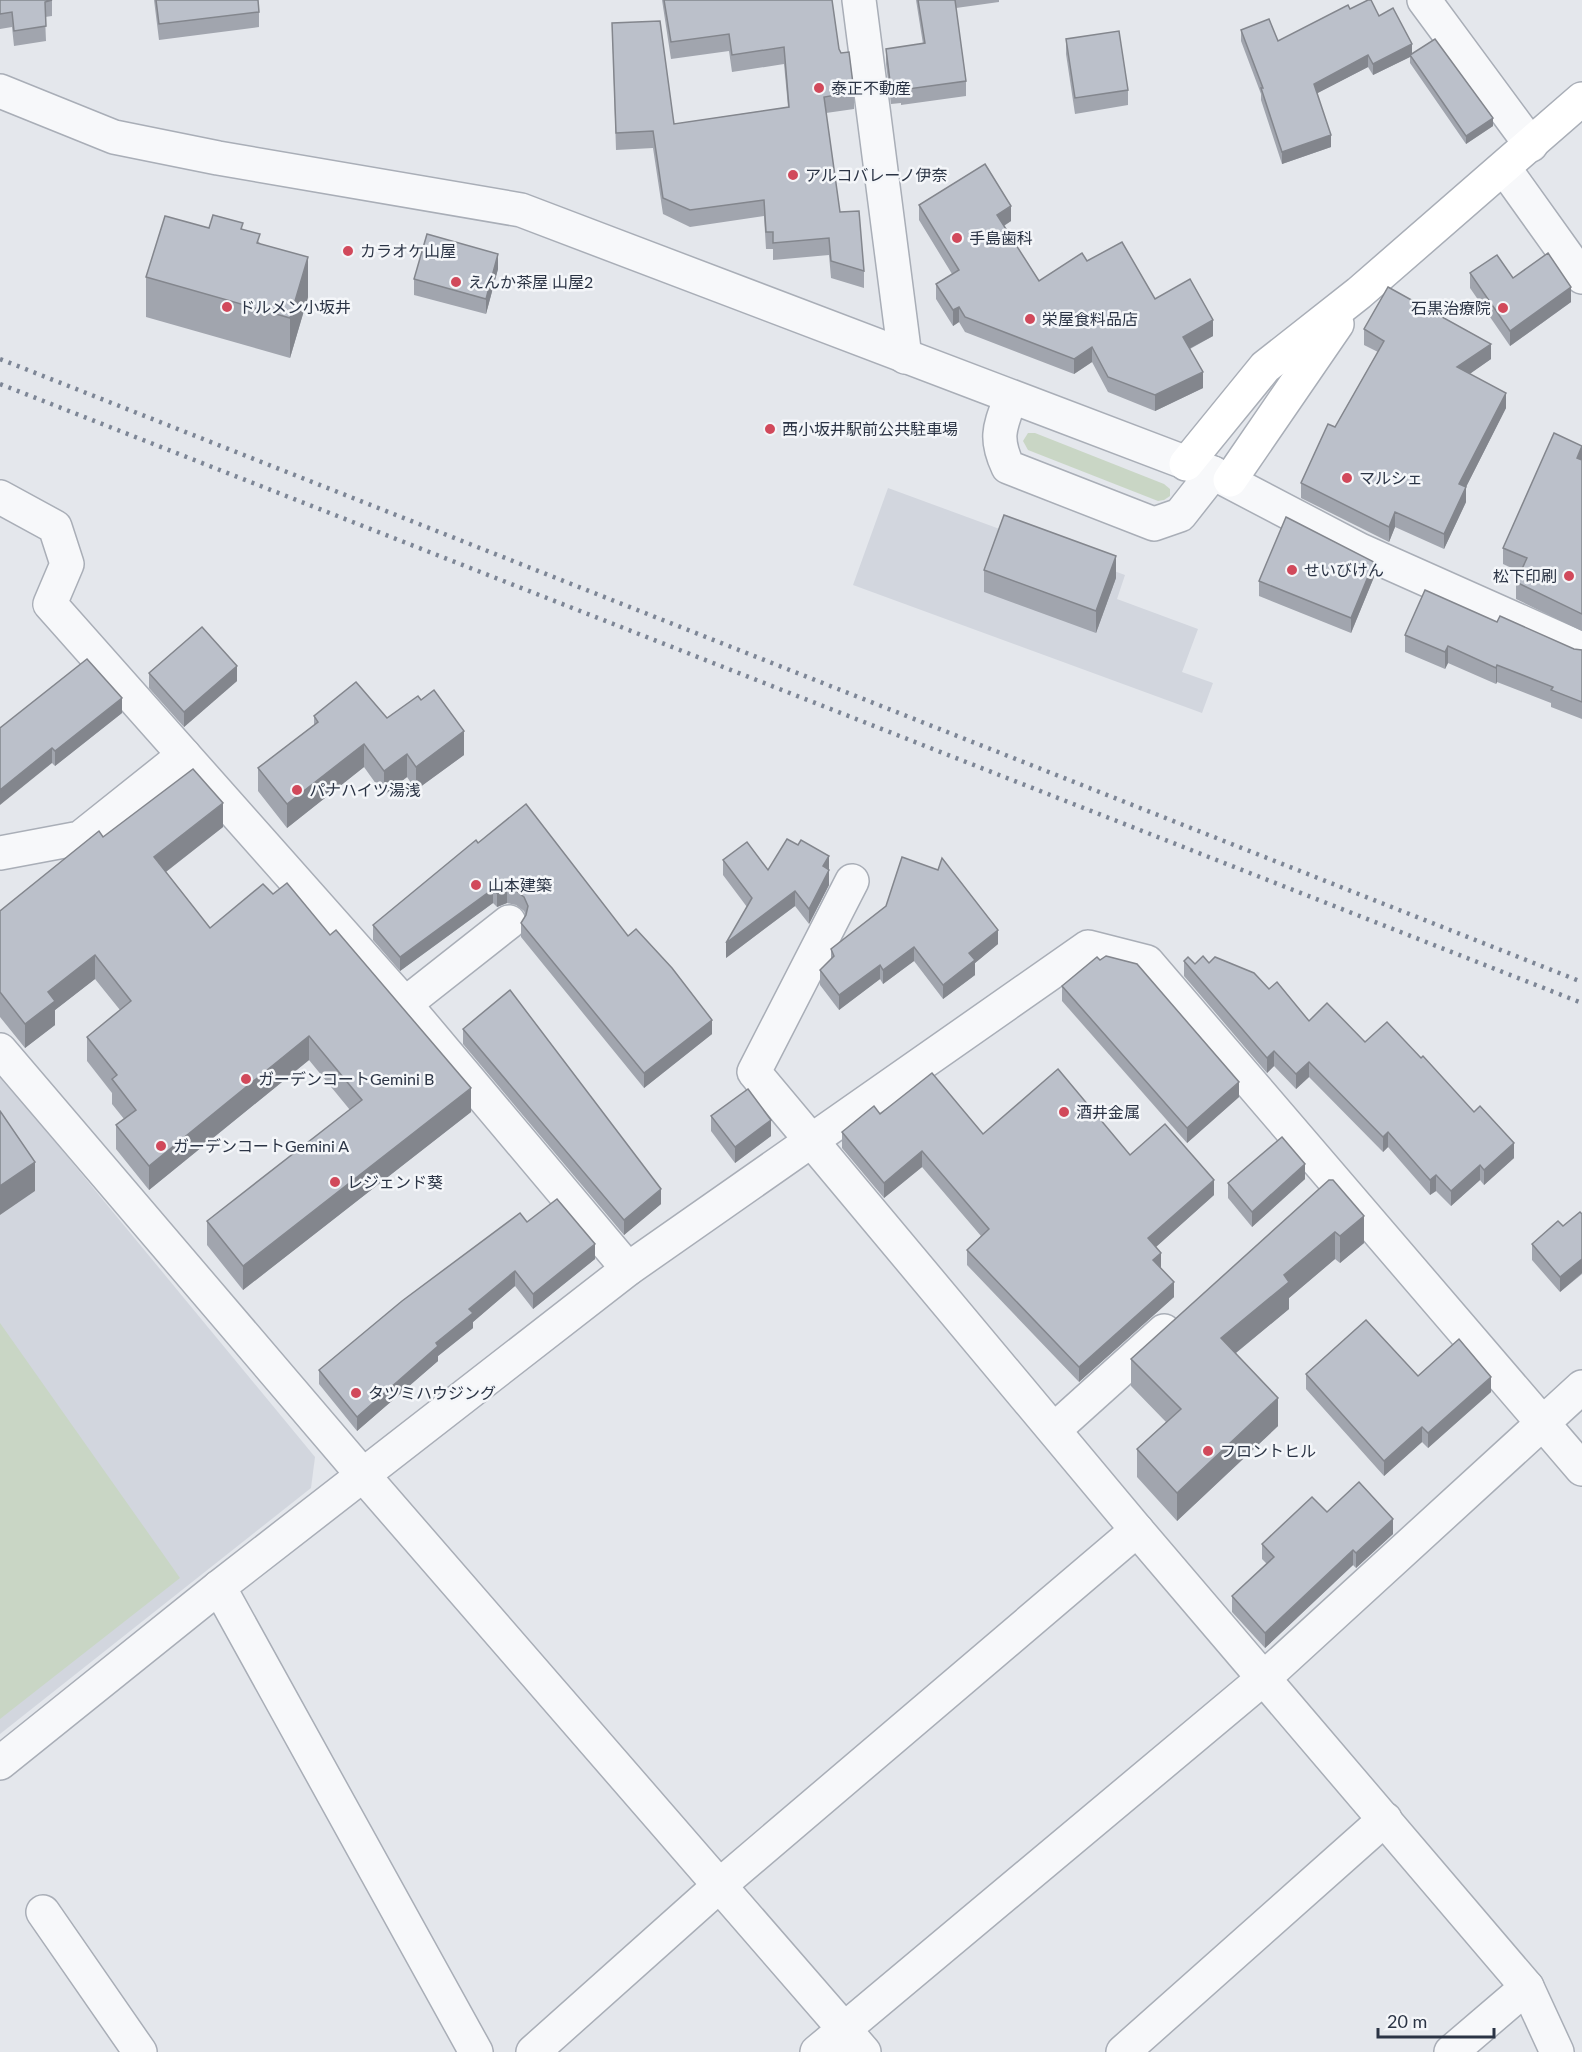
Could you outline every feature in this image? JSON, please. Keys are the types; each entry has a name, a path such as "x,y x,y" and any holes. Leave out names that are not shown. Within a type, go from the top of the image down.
{"street":[{"path":"859,0 905,357"},
{"path":"1424,0 1531,145"},
{"path":"0,91 114,136 218,158 521,210 1210,472 1360,550 1582,649"},
{"path":"1210,472 1265,367 1359,293 1582,99"},
{"path":"1504,168 1582,277"},
{"path":"1011,397 999,430 999,448 1008,467 1154,524 1180,515 1210,472 1359,293"},
{"path":"0,498 55,527 67,564 50,604 405,1004 628,1269"},
{"path":"0,853 80,838 184,755"},
{"path":"852,881 754,1072 1137,1530 1527,1987 1557,2052"},
{"path":"405,1004 509,922"},
{"path":"0,1763 362,1474 628,1269 1089,947 1147,962 1582,1469"},
{"path":"0,1050 362,1474 855,2040"},
{"path":"1307,1203 1333,1179"},
{"path":"1054,1430 1185,1312"},
{"path":"817,2052 855,2040 1264,1678 1582,1387"},
{"path":"533,2052 720,1885 1137,1530"},
{"path":"219,1587 476,2052"},
{"path":"1123,2052 1385,1820"},
{"path":"43,1912 140,2052"},
{"path":"1451,2052 1527,1987"},
{"path":"1572,2052 1582,2041"}],"shaded area":[{"path":"888,488 1125,575 1117,599 1198,629 1182,672 1213,683 1202,713 853,585"},
{"path":"0,1075 315,1457 311,1488 0,1734"}],"green space":[{"path":"1028,433 1035,433 1164,484 1170,489 1170,496 1158,501 1028,450 1023,441"},
{"path":"0,1323 180,1578 0,1719"}],"building":[{"path":"0,0 52,0 45,2 46,26 14,31 12,12 0,14"},
{"path":"156,0 258,0 259,12 159,24"},
{"path":"664,0 832,0 839,49 841,53 849,52 854,92 824,97 840,212 859,211 864,271 831,261 829,238 773,243 773,232 766,232 764,200 690,210 663,198 653,131 616,133 612,23 660,21 674,124 789,107 784,47 732,55 729,34 671,42"},
{"path":"918,0 955,0 966,81 901,90 901,87 891,89 886,49 925,43"},
{"path":"1371,0 1379,16 1393,8 1412,44 1373,64 1368,55 1314,84 1331,135 1282,152 1261,88 1263,88 1241,30 1269,19 1278,41 1348,5 1350,9"},
{"path":"1119,31 1128,90 1075,98 1066,39"},
{"path":"1435,39 1493,118 1466,136 1410,55"},
{"path":"985,164 1011,206 997,215 1039,281 1082,253 1087,261 1122,242 1155,299 1190,279 1213,320 1183,337 1203,372 1155,395 1108,377 1092,347 1074,359 965,317 959,307 953,310 936,284 959,270 919,205"},
{"path":"213,215 243,223 241,229 260,234 257,243 308,257 290,318 146,277 165,216 209,228"},
{"name":"えんか茶屋 山屋2","path":"427,234 498,254 486,299 414,279"},
{"path":"1548,253 1571,287 1510,331 1470,273 1497,255 1513,278"},
{"path":"1388,287 1491,344 1457,367 1506,393 1459,484 1466,487 1444,534 1395,512 1389,527 1301,483 1328,424 1335,427 1384,341 1364,329"},
{"path":"1554,433 1582,446 1577,458 1582,460 1582,614 1516,582 1527,558 1503,548"},
{"path":"1004,515 1116,556 1096,611 984,570"},
{"path":"1286,517 1374,562 1351,618 1259,581"},
{"path":"1425,590 1497,622 1500,616 1574,649 1582,650 1582,702 1551,690 1553,687 1497,665 1496,668 1448,646 1445,652 1405,635"},
{"path":"202,627 237,666 184,712 149,673"},
{"path":"87,659 122,698 55,751 52,748 0,790 0,728"},
{"path":"356,682 387,718 418,696 421,700 434,690 464,731 416,767 407,754 384,771 364,744 287,804 258,768 318,722 314,716"},
{"path":"193,769 223,803 154,857 210,928 263,884 273,894 287,883 330,935 336,930 471,1088 243,1266 207,1221 362,1100 309,1036 149,1166 116,1125 136,1110 112,1079 117,1075 87,1037 131,1001 95,955 48,992 55,1001 25,1024 0,992 0,911 99,831 103,837"},
{"path":"526,804 628,936 636,929 672,968 712,1020 644,1073 521,923 528,906 524,897 516,891 507,889 497,893 493,889 400,957 373,925 476,840 478,843"},
{"path":"787,839 798,845 801,840 829,856 823,866 829,870 809,909 795,891 726,943 752,898 723,860 747,842 768,870"},
{"path":"902,857 938,870 942,858 998,930 969,953 975,960 943,985 914,947 883,970 880,965 839,995 820,970 834,956 831,949 886,906"},
{"path":"1106,956 1137,964 1239,1082 1187,1128 1062,986 1097,957 1100,960"},
{"path":"1203,956 1209,963 1215,957 1254,973 1269,989 1277,982 1309,1021 1327,1003 1365,1042 1387,1022 1421,1058 1423,1056 1474,1112 1480,1106 1514,1143 1484,1170 1480,1165 1451,1191 1436,1175 1430,1180 1388,1132 1383,1137 1309,1062 1296,1074 1274,1051 1267,1058 1184,961 1188,957 1195,964"},
{"path":"510,990 661,1189 624,1220 463,1029"},
{"path":"1058,1069 1130,1155 1165,1124 1214,1180 1148,1238 1161,1253 1153,1260 1174,1282 1079,1367 967,1250 989,1229 922,1151 884,1183 842,1132 874,1106 880,1114 932,1073 983,1134"},
{"path":"748,1089 771,1120 735,1147 711,1116"},
{"path":"0,1111 35,1162 0,1186"},
{"path":"1282,1137 1305,1164 1252,1212 1228,1183"},
{"path":"1329,1180 1333,1180 1364,1216 1340,1236 1335,1232 1284,1275 1289,1282 1221,1338 1278,1398 1177,1493 1137,1449 1181,1409 1131,1359"},
{"path":"557,1199 595,1244 533,1294 515,1271 469,1309 473,1313 436,1343 438,1346 357,1417 319,1370 402,1301 520,1213 527,1222"},
{"path":"1580,1212 1582,1214 1582,1259 1560,1277 1532,1244 1558,1221 1563,1226"},
{"path":"1366,1320 1418,1376 1459,1339 1491,1377 1428,1433 1422,1427 1384,1461 1306,1374"},
{"path":"1359,1482 1393,1519 1356,1553 1353,1550 1265,1633 1232,1596 1274,1557 1262,1544 1312,1497 1327,1512"}],"railway":[{"path":"0,359 1582,982"},
{"path":"0,384 1582,1003"}],"place":[{"name":"泰正不動産","path":"819,88"},
{"name":"アルコバレーノ伊奈","path":"793,175"},
{"name":"手島歯科","path":"957,238"},
{"name":"カラオケ山屋","path":"348,251"},
{"name":"えんか茶屋 山屋2","path":"456,282"},
{"name":"ドルメン小坂井","path":"227,307"},
{"name":"石黒治療院","path":"1503,308"},
{"name":"栄屋食料品店","path":"1030,319"},
{"name":"西小坂井駅前公共駐車場","path":"770,429"},
{"name":"マルシェ","path":"1347,478"},
{"name":"せいびけん","path":"1292,570"},
{"name":"松下印刷","path":"1569,576"},
{"name":"パナハイツ湯浅","path":"297,790"},
{"name":"山本建築","path":"476,885"},
{"name":"ガーデンコートGemini B","path":"246,1079"},
{"name":"酒井金属","path":"1064,1112"},
{"name":"ガーデンコートGemini A","path":"161,1146"},
{"name":"レジェンド葵","path":"335,1182"},
{"name":"タツミハウジング","path":"356,1393"},
{"name":"フロントヒル","path":"1208,1451"}]}
